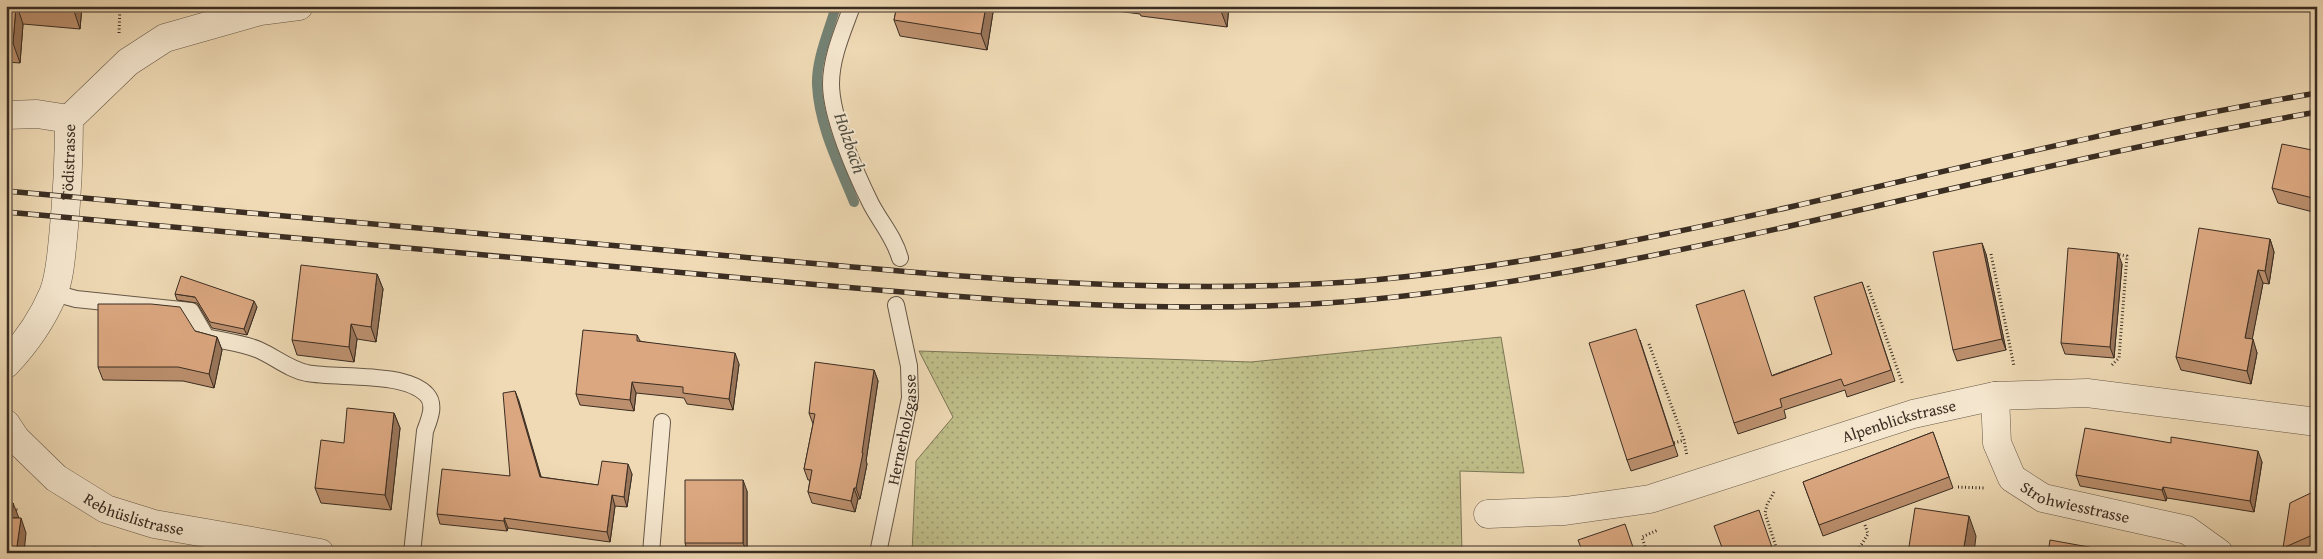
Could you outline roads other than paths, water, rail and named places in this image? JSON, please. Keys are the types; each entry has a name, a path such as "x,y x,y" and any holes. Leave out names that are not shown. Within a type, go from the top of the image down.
{"street":[{"name":"Tödistrasse","path":"6,364 36,326 54,293 60,265 70,175 69,119 128,62 165,38 260,11 300,6"},
{"path":"6,115 36,114 69,119"},
{"name":"Alpenblickstrasse","path":"1488,514 1565,511 1650,499 1913,414 1995,396 2083,393 2317,422"},
{"name":"Strohwiesstrasse","path":"1995,396 1997,443 2012,478 2043,498 2187,530 2219,553"},
{"name":"Rebhüslistrasse","path":"6,424 16,439 56,478 106,509 154,524 320,553"}],"lane":[{"path":"852,6 833,64 831,84 833,106 872,205 895,242 900,258"},
{"path":"54,293 76,299 191,311 206,337 258,350 306,373 356,376 401,382 427,394 432,403 431,414 425,431 412,553"},
{"name":"Hernerholzgasse","path":"878,553 910,398 909,366 896,305"},
{"path":"651,553 662,422"}],"waterway":[{"name":"Holzbach","path":"836,6 821,55 817,85 826,130 836,160 854,202"}],"railway":[{"path":"6,191 971,277 1132,285 1213,287 1293,285 1374,280 1426,274 1583,250 1738,219 2053,146 2317,93"},
{"path":"6,212 961,297 1035,302 1181,307 1327,303 1386,298 1502,283 1618,262 1733,239 2119,151 2317,112"}]}
